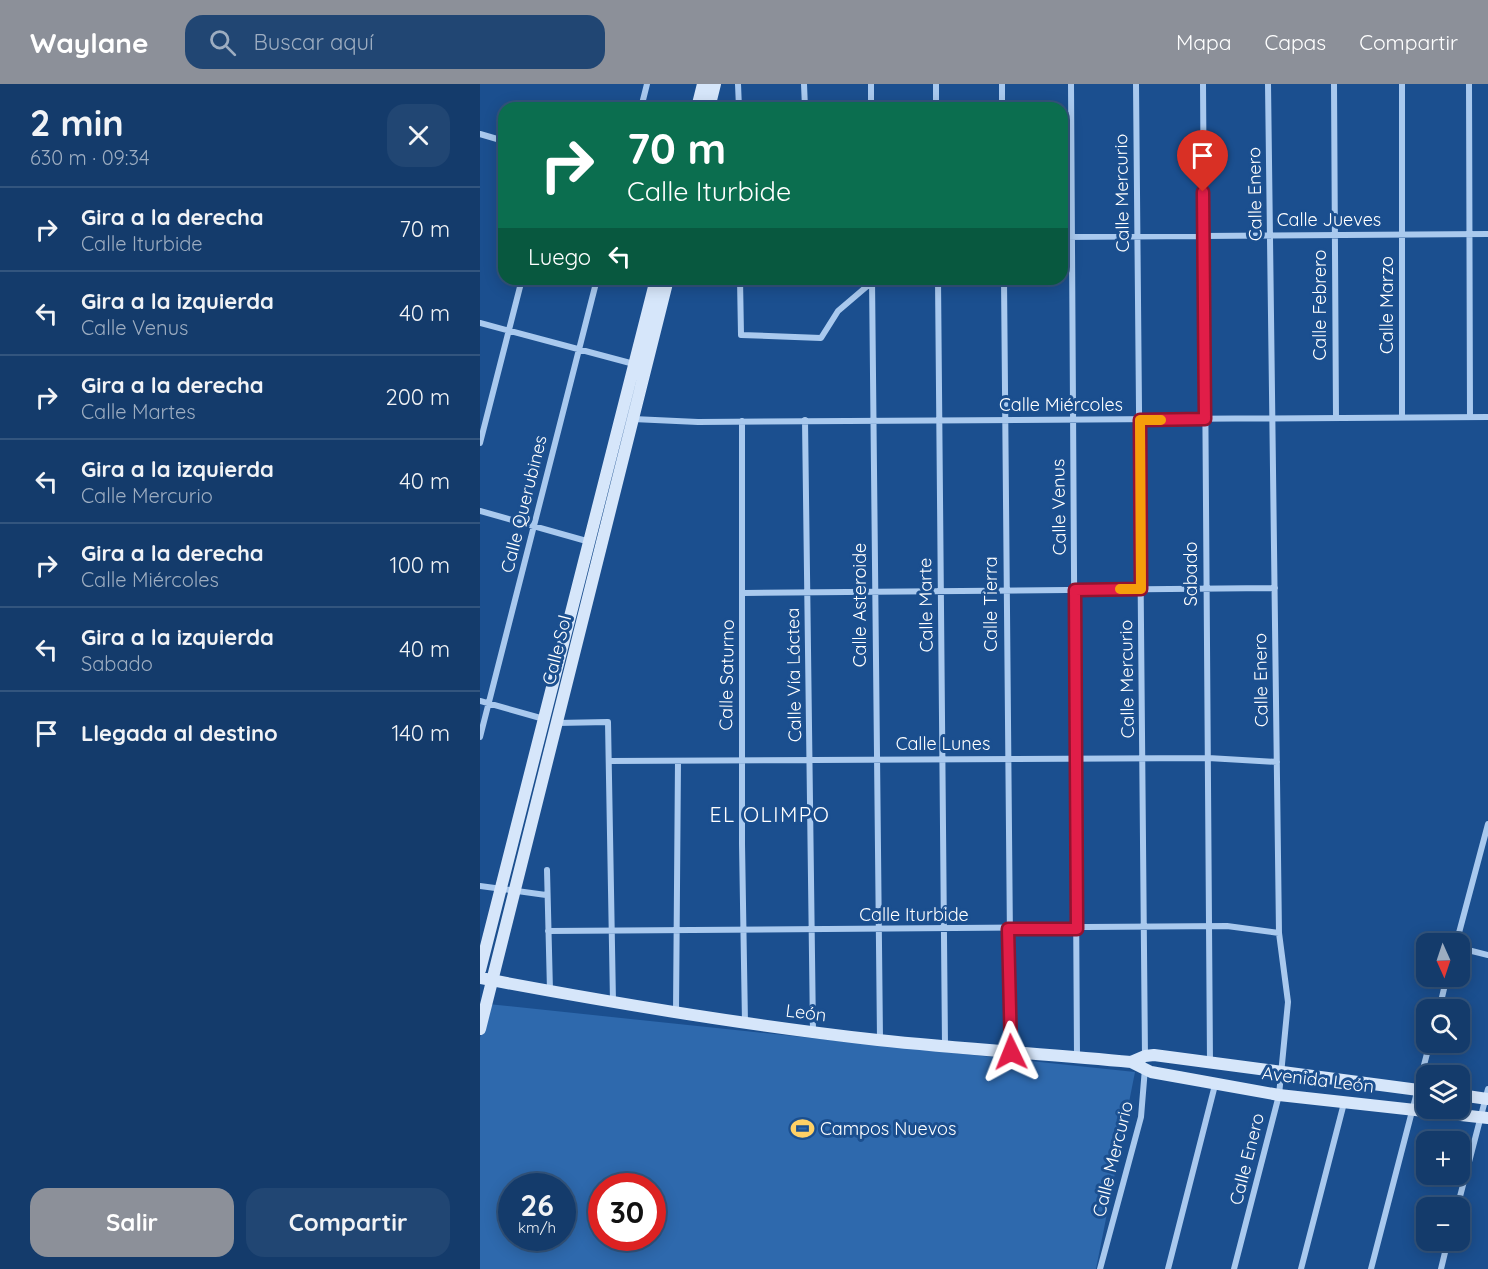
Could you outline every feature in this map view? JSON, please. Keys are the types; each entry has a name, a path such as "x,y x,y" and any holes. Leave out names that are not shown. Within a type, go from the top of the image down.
{"street":[{"path":"642,102 647,84"},
{"path":"698,102 703,84"},
{"path":"710,102 715,84"},
{"path":"738,84 739,102"},
{"path":"804,84 805,102"},
{"path":"871,84 871,102"},
{"path":"936,84 936,102"},
{"path":"1002,84 1002,102"},
{"name":"Calle Venus","path":"1071,84 1077,1057"},
{"name":"Calle Mercurio","path":"1100,1269 1141,1117 1145,1056 1136,84"},
{"name":"Sabado","path":"1203,84 1210,1064"},
{"name":"Calle Enero","path":"1234,1269 1278,1095 1288,1002 1279,933 1268,84"},
{"name":"Calle Febrero","path":"1334,84 1336,418"},
{"name":"Calle Marzo","path":"1402,84 1402,417"},
{"path":"1469,84 1470,417"},
{"path":"480,134 498,139"},
{"name":"Calle Jueves","path":"1068,237 1488,234"},
{"path":"480,443 520,285"},
{"name":"Calle Querubines","path":"480,737 595,285"},
{"name":"Calle Sol","path":"480,970 654,285"},
{"name":"Calle Sol","path":"480,1029 486,979 515,891 666,285"},
{"path":"740,285 741,335 821,338 838,311 867,285"},
{"name":"Calle Asteroide","path":"872,285 877,930 880,1040"},
{"name":"Calle Marte","path":"938,285 945,1047"},
{"name":"Calle Tierra","path":"1004,285 1008,929 1011,1052"},
{"path":"480,323 634,364"},
{"name":"Calle Miércoles","path":"633,419 698,423 805,420 1488,417"},
{"name":"Calle Vía Láctea","path":"805,420 813,1032"},
{"name":"Calle Saturno","path":"742,421 741,760 745,1023"},
{"path":"480,511 602,546"},
{"path":"743,593 1275,588"},
{"path":"480,701 544,719"},
{"path":"557,723 608,722 613,1003"},
{"name":"Calle Lunes","path":"609,761 1208,758 1277,762"},
{"path":"676,1013 678,761"},
{"path":"1459,933 1488,824"},
{"path":"547,870 550,991"},
{"path":"480,886 500,891 538,891 546,894"},
{"name":"Calle Iturbide","path":"548,931 945,930 1244,926 1279,933"},
{"path":"1470,950 1488,955"},
{"name":"León","path":"486,979 613,1003 745,1023 945,1047 1131,1062 1144,1070"},
{"name":"León","path":"1131,1062 1145,1056"},
{"name":"Avenida León","path":"1145,1056 1416,1089"},
{"name":"Avenida León","path":"1144,1070 1278,1095 1484,1117"},
{"path":"1168,1269 1215,1085"},
{"path":"1460,1197 1484,1117 1487,1096 1470,1095"},
{"path":"1371,1269 1412,1108 1416,1101"},
{"path":"1300,1269 1344,1103"},
{"path":"1441,1269 1445,1251"}],"shaded area":[{"name":"Campos Nuevos","path":"488,1004 1135,1072 1096,1269 480,1269 480,1038"}],"slow traffic":[{"path":"1120,589 1141,589 1140,420 1161,420"}],"place":[{"name":"Campos Nuevos","path":"802,1129"}],"district":[{"name":"EL OLIMPO","path":"770,815"}],"route":[{"path":"1011,1052 1008,929 1077,929 1075,590 1141,589 1140,420 1205,419 1203,192"}]}
